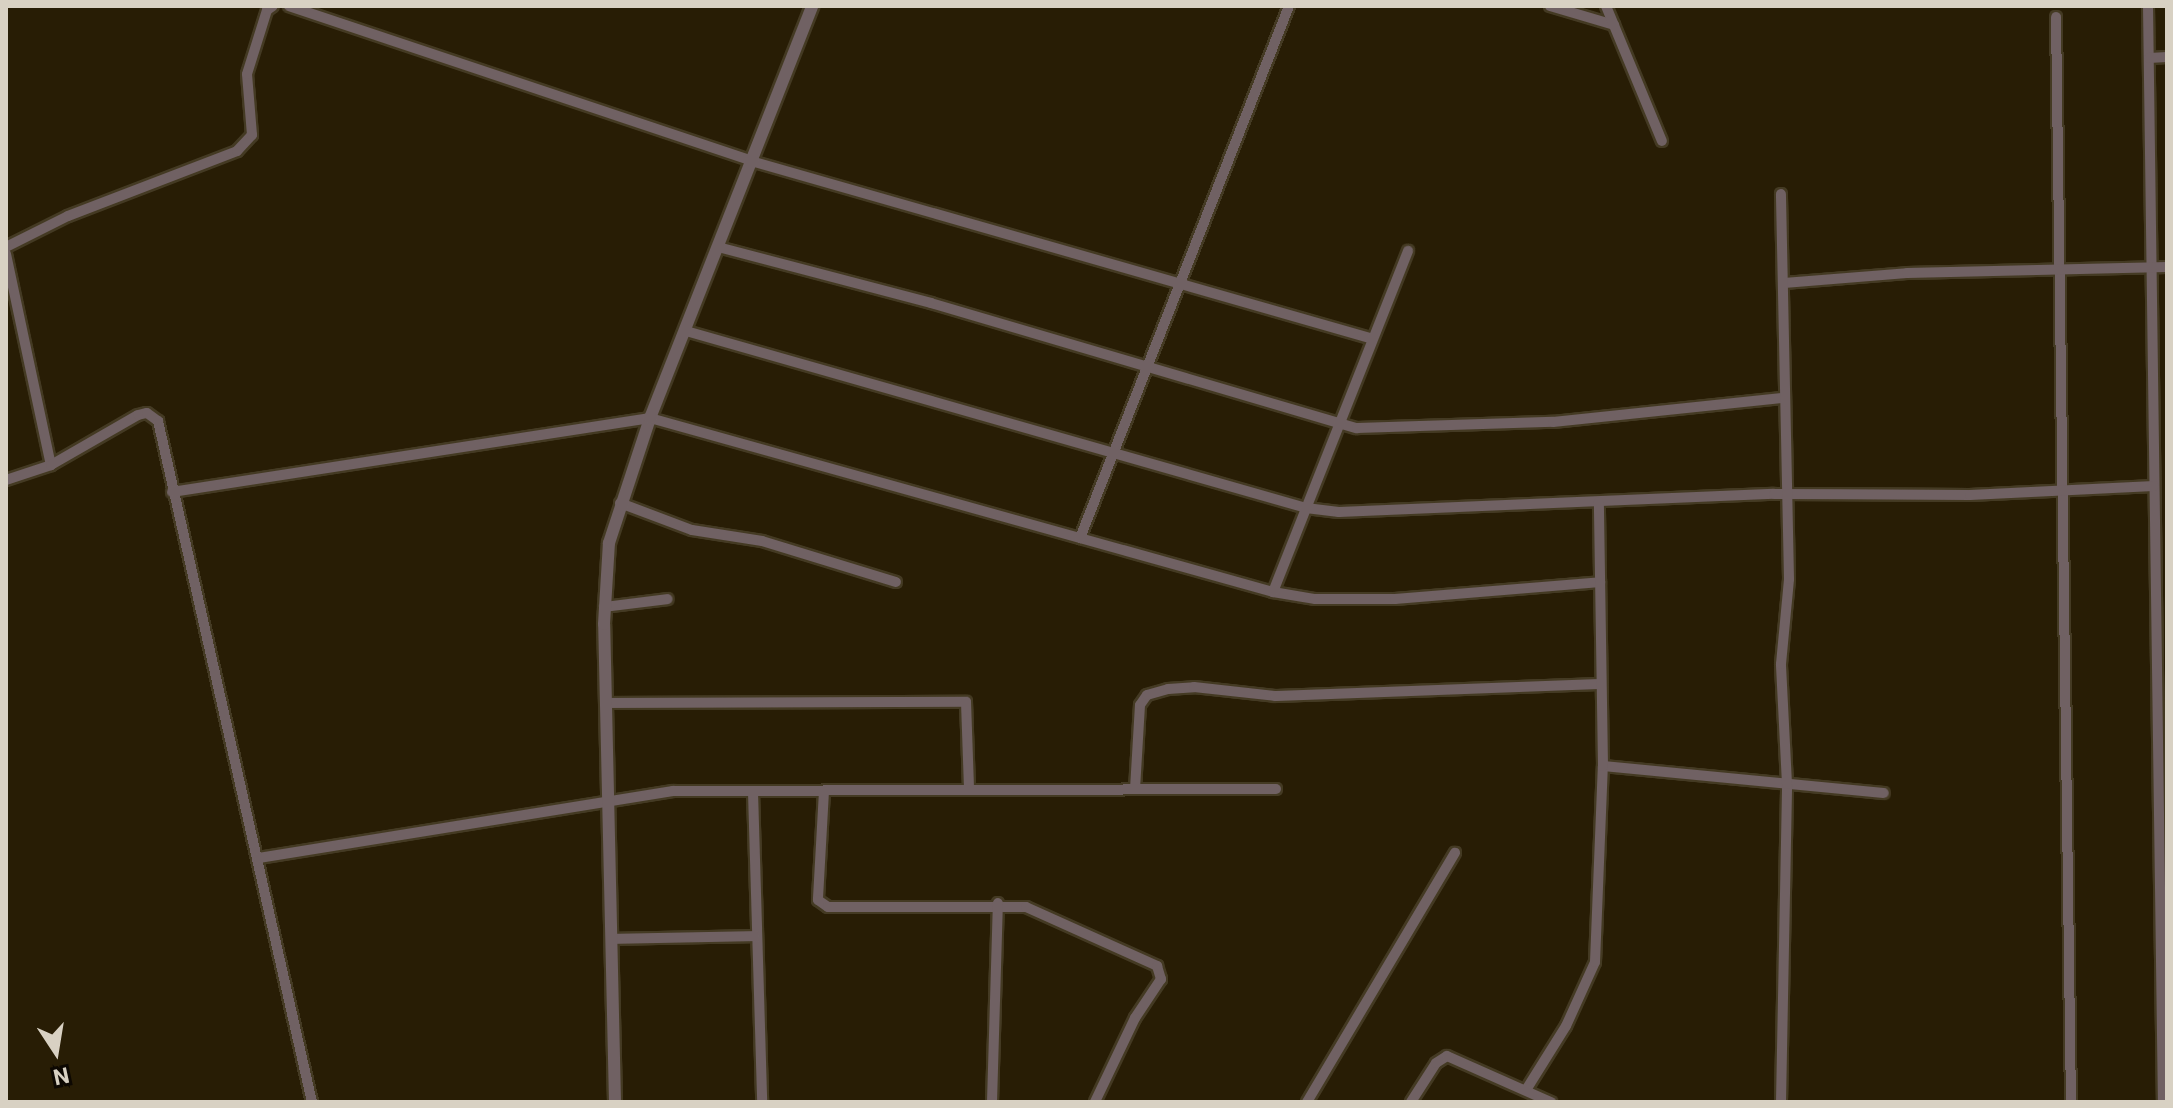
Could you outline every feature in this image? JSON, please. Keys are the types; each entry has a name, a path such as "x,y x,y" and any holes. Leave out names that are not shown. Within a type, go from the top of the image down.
{"street":[{"path":"6,247 68,216 237,151 252,135 247,74 267,10 273,6"},
{"path":"289,6 751,161 1370,338"},
{"path":"615,1102 605,703 604,607 609,543 650,418 812,6"},
{"path":"1080,538 1289,6"},
{"path":"1550,6 1614,25"},
{"path":"1606,6 1662,141"},
{"path":"2148,6 2163,1102"},
{"path":"2056,17 2071,1102"},
{"path":"2149,58 2167,57"},
{"path":"1781,194 1784,283 1782,398 1789,579 1781,694 1787,784 1781,1102"},
{"path":"718,247 1338,425 1378,428 1553,422 1782,398"},
{"path":"1273,592 1370,338 1408,251"},
{"path":"6,254 51,465"},
{"path":"1784,283 1907,273 2059,273 2167,267"},
{"path":"686,331 1306,508 1339,512 1785,494 2063,491 2154,486"},
{"path":"6,480 51,465 147,413 161,429 172,492 259,858 312,1102"},
{"path":"172,492 650,418 1273,592 1315,599 1395,599 1600,582"},
{"path":"1526,1090 1566,1026 1595,962 1603,766 1599,502"},
{"path":"620,503 692,530 762,541 896,582"},
{"path":"604,607 668,599"},
{"path":"1135,789 1140,705 1147,695 1168,689 1194,687 1275,696 1601,684"},
{"path":"605,703 966,702 969,790"},
{"path":"1603,766 1884,793"},
{"path":"259,858 673,791 1276,789"},
{"path":"824,791 818,900 828,907 998,903 1026,907 1157,966 1161,979 1135,1018 1095,1102"},
{"path":"753,792 762,1102"},
{"path":"1307,1102 1455,853"},
{"path":"992,1102 998,903"},
{"path":"612,939 755,936"},
{"path":"1411,1102 1436,1063 1447,1056 1551,1102"}]}
